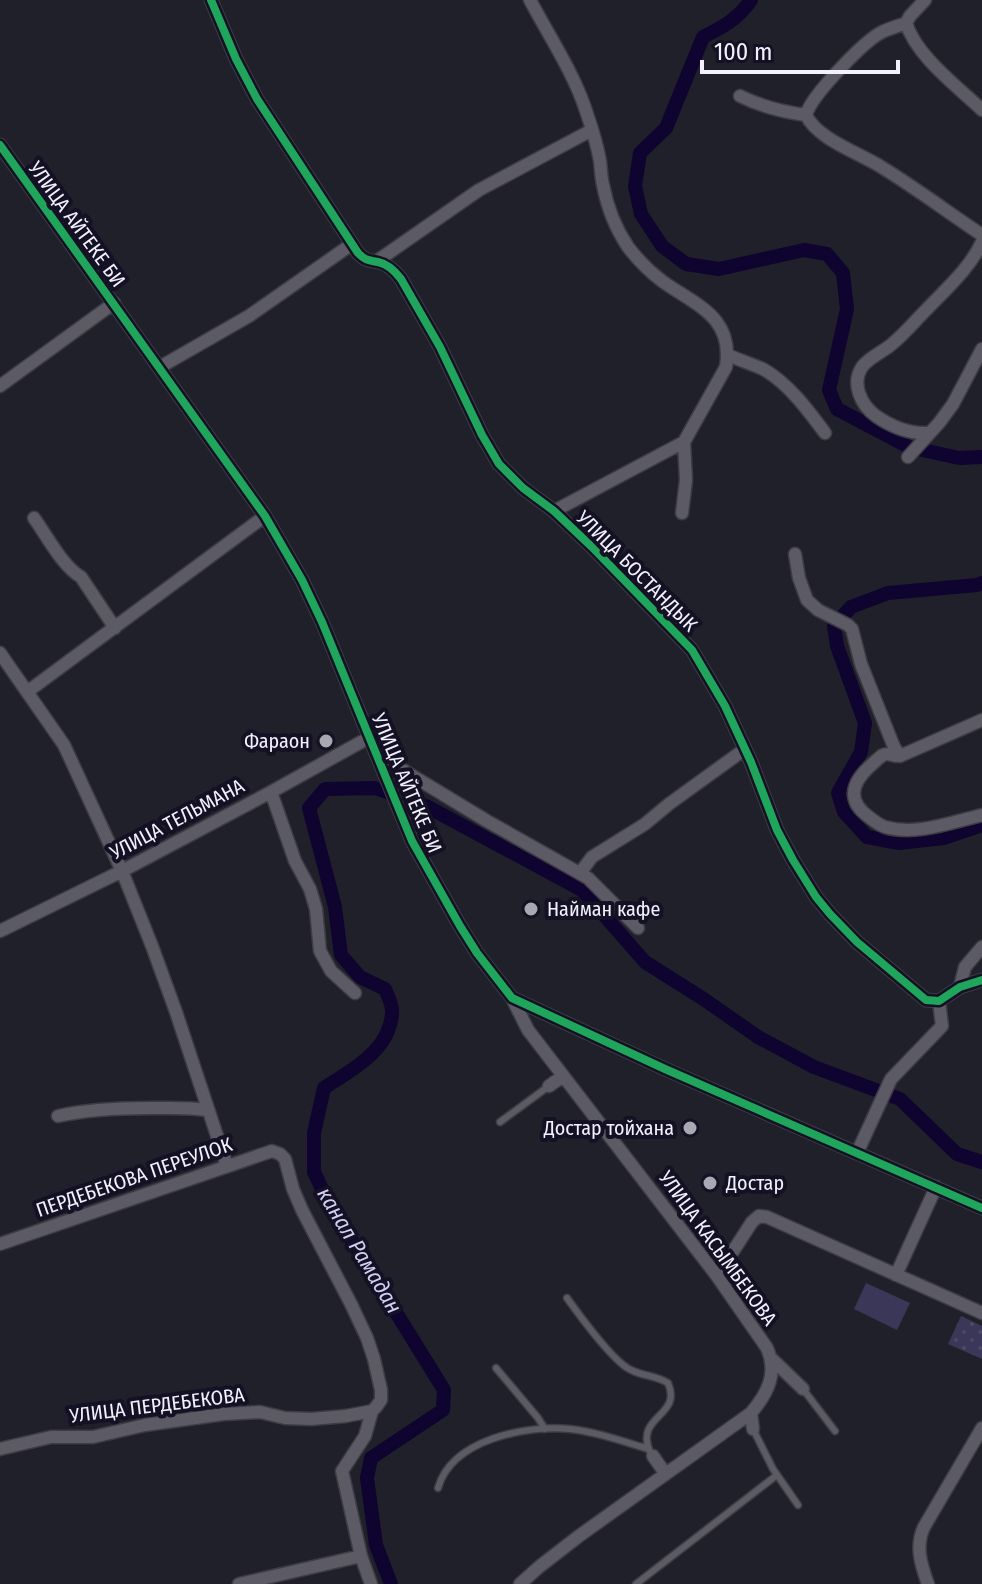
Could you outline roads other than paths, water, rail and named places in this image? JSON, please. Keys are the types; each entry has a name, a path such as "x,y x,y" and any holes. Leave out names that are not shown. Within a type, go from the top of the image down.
{"street":[{"name":"УЛИЦА БОСТАНДЫК","path":"211,0 257,99 352,244 364,259 377,261 394,270 401,279 440,347 499,464 592,547 692,650 725,706 777,830 816,897 857,942 904,982 926,1000 939,1001"},
{"path":"530,0 584,106 600,160 609,208 627,246 660,280 702,306 719,324 728,355 726,367 684,442 686,480 682,513"},
{"path":"806,115 813,100 854,55 880,33 906,23 925,0"},
{"path":"906,23 914,41 938,69 982,110"},
{"path":"740,96 755,103 806,115 823,134 880,166 982,235"},
{"path":"377,261 479,190 592,130"},
{"name":"УЛИЦА АЙТЕКЕ БИ","path":"0,145 265,516 322,622 399,812 425,867 477,953 512,998 665,1069 982,1208"},
{"path":"924,438 895,427 870,412 857,386 860,374 868,362 890,346 950,285 982,242"},
{"path":"160,367 249,316 352,244"},
{"path":"0,386 114,303"},
{"path":"908,457 953,404 982,349"},
{"path":"728,355 773,376 803,405 825,433"},
{"path":"554,511 684,442"},
{"path":"27,692 265,516"},
{"path":"34,518 73,573 81,577 115,628"},
{"path":"795,554 807,600 818,610 852,629 861,664 900,756"},
{"path":"0,653 64,745 122,871 152,946 227,1166"},
{"path":"982,720 900,756 884,754 865,771 856,785 853,798 858,809 887,828 924,830 982,815"},
{"name":"УЛИЦА ТЕЛЬМАНА","path":"0,931 122,871 370,737"},
{"path":"580,873 592,857 645,824 745,749"},
{"path":"378,755 588,878 638,928"},
{"path":"271,792 290,848 310,889 316,909 320,951 331,971 355,993"},
{"path":"960,987 965,967 982,947"},
{"path":"857,1153 891,1079 942,1026 939,1001 960,987 982,980"},
{"name":"УЛИЦА КАСЫМБЕКОВА","path":"512,998 528,1030 717,1276 772,1359 803,1389"},
{"path":"549,1086 563,1076"},
{"path":"58,1116 115,1108 207,1110"},
{"name":"ПЕРДЕБЕКОВА ПЕРЕУЛОК","path":"0,1244 272,1151 280,1154 285,1159 302,1210 351,1304 374,1359 381,1400 372,1411"},
{"path":"896,1275 936,1187"},
{"path":"717,1276 752,1222 759,1216 767,1217 982,1313"},
{"path":"520,1584 665,1473 751,1413 769,1387 772,1359"},
{"path":"371,1584 361,1556 342,1471 365,1436 372,1411"},
{"name":"УЛИЦА ПЕРДЕБЕКОВА","path":"0,1449 51,1437 93,1437 145,1425 224,1414 260,1412 285,1418 311,1419 372,1411"},
{"path":"751,1413 753,1429"},
{"path":"928,1584 921,1563 919,1538 982,1428"},
{"path":"650,1452 665,1473"},
{"path":"239,1584 361,1556"}],"lane":[{"path":"500,1122 549,1086"},
{"path":"438,1488 441,1476 450,1463 485,1440 545,1429 595,1433 650,1452 647,1435 651,1423 670,1405 672,1399 668,1383 629,1370 592,1331 567,1298"},
{"path":"496,1368 545,1429"},
{"path":"803,1389 835,1431"},
{"path":"753,1429 777,1475 798,1505"},
{"path":"636,1584 777,1475"}],"waterway":[{"name":"канал Рамадан","path":"751,0 730,22 703,37 666,128 640,153 635,186 641,214 662,246 686,264 719,269 804,250 827,254 843,273 847,309 829,390 837,409 909,447 959,458 982,457"},
{"name":"канал Рамадан","path":"982,583 888,593 851,607 834,626 837,646 865,723 861,752 838,793 844,812 867,837 899,843 944,838 982,825"},
{"name":"канал Рамадан","path":"391,1584 376,1545 367,1478 371,1458 443,1410 444,1390 329,1204 314,1172 314,1133 324,1088 377,1049 390,1026 392,1010 385,989 360,977 341,955 335,907 309,808 325,789 375,788 426,806 582,890 645,962 758,1037 814,1067 900,1099 957,1154 982,1162"}],"place":[{"name":"Фараон","path":"326,741"},
{"name":"Найман кафе","path":"531,909"},
{"name":"Достар тойхана","path":"690,1128"},
{"name":"Достар","path":"710,1183"}]}
